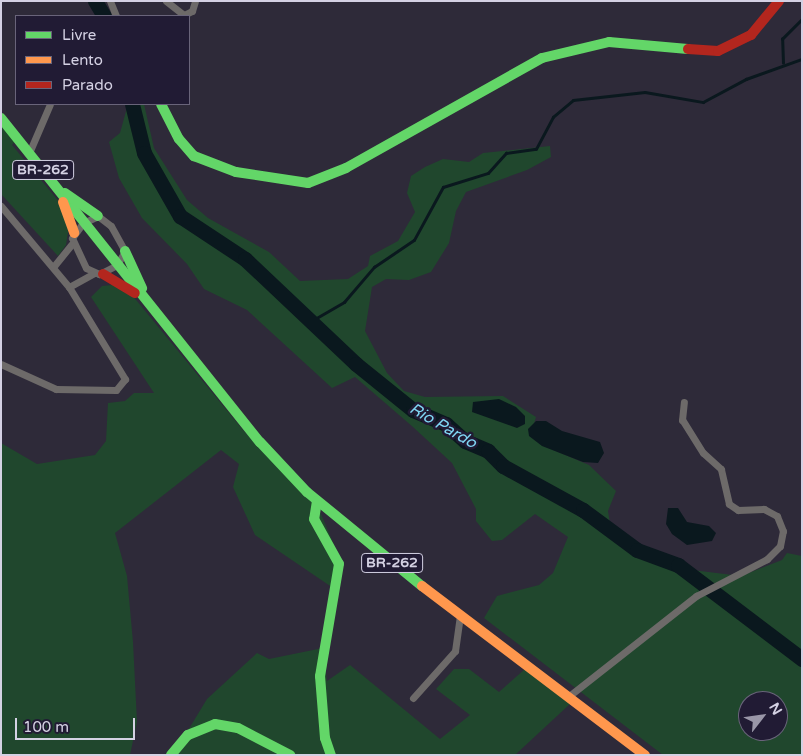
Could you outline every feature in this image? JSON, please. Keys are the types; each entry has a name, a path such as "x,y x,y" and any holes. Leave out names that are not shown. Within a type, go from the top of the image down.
{"main road":[{"path":"162,105 179,139 194,156 236,172 308,183 346,168 542,58 608,42 718,51 751,35 779,1"},
{"name":"BR-262","path":"1,118 83,223 260,442 317,501 460,616 569,696 645,755"},
{"path":"56,188 98,216"},
{"path":"56,188 74,233"},
{"path":"125,251 146,301"},
{"path":"99,273 146,301"},
{"path":"317,501 314,519 339,564 320,676 325,738 331,755"},
{"path":"171,755 188,735 215,724 238,728 290,755"}],"street":[{"path":"110,1 116,15"},
{"path":"166,1 184,15 192,11 195,1"},
{"path":"29,153 50,105"},
{"path":"1,206 54,266 121,368 125,379 120,388 48,388 1,364"},
{"path":"54,266 72,244 74,233 83,223 98,216 111,226 125,251 117,265 69,287"},
{"path":"72,244 99,273"},
{"path":"569,696 696,596 713,585 767,559 780,546 783,531 770,511 731,507 721,469 703,453 682,420 684,402"},
{"path":"413,698 455,651 460,616"}],"green space":[{"path":"128,105 144,105 154,148 187,200 208,218 269,252 300,281 348,279 368,266 370,256 398,241 415,212 407,193 411,176 443,159 469,162 483,153 550,146 551,157 527,170 466,192 456,211 449,243 431,272 409,280 386,279 372,287 365,331 387,373 404,391 425,397 503,396 536,417 533,427 544,446 589,465 616,491 608,511 611,530 692,570 741,576 782,560 787,553 802,556 802,755 663,755 484,618 497,596 539,585 553,573 568,537 535,514 502,540 492,541 476,521 476,509 452,463 355,377 332,388 247,310 204,289 187,264 142,218 119,178 109,142 120,133"},
{"path":"1,122 16,140 12,145 61,204 69,226 66,245 58,256 1,194"},
{"path":"123,284 243,430 318,507 340,559 339,592 255,535 233,487 239,464 221,450 115,533 127,576 133,642 137,722 130,755 1,755 1,443 37,464 95,455 106,441 108,403 125,401 134,393 154,393 91,297 102,286"},
{"path":"323,648 327,681 350,665 440,739 470,715 436,689 454,669 469,669 499,692 525,669 571,703 515,755 173,755 207,699 257,653 269,659"}],"shaded area":[{"path":"499,399 516,407 525,416 525,424 517,428 472,412 473,402"},
{"path":"536,421 546,421 562,431 600,442 604,453 598,463 583,462 542,446 529,436 528,429"},
{"path":"668,508 678,508 687,522 709,526 716,533 712,541 687,545 672,534 666,524"}],"waterway":[{"name":"Rio Pardo","path":"95,1 103,15"},
{"path":"783,63 782,39 802,19"},
{"path":"313,320 344,302 374,267 414,240 443,187 488,173 506,153 536,149 553,117 573,100 645,92 703,102 746,79 802,59"},
{"name":"Rio Pardo","path":"132,105 144,153 180,216 245,259 356,364 413,410 446,424 465,441 488,451 503,466 583,510 637,550 678,565 802,659"}],"traffic: fast":[{"path":"162,105 179,139 194,156 236,172 308,183 346,168 542,58 609,42 688,49"},
{"path":"1,118 260,442 307,492 422,586"},
{"path":"65,193 98,216"},
{"path":"125,251 142,288"},
{"path":"317,501 314,519 339,564 320,676 325,738 331,755"},
{"path":"171,755 188,735 215,724 238,728 290,755"}],"traffic: slow":[{"path":"63,202 74,233"},
{"path":"422,586 645,755"}],"traffic: jam":[{"path":"688,49 718,51 751,35 779,1"},
{"path":"103,274 135,293"}]}
